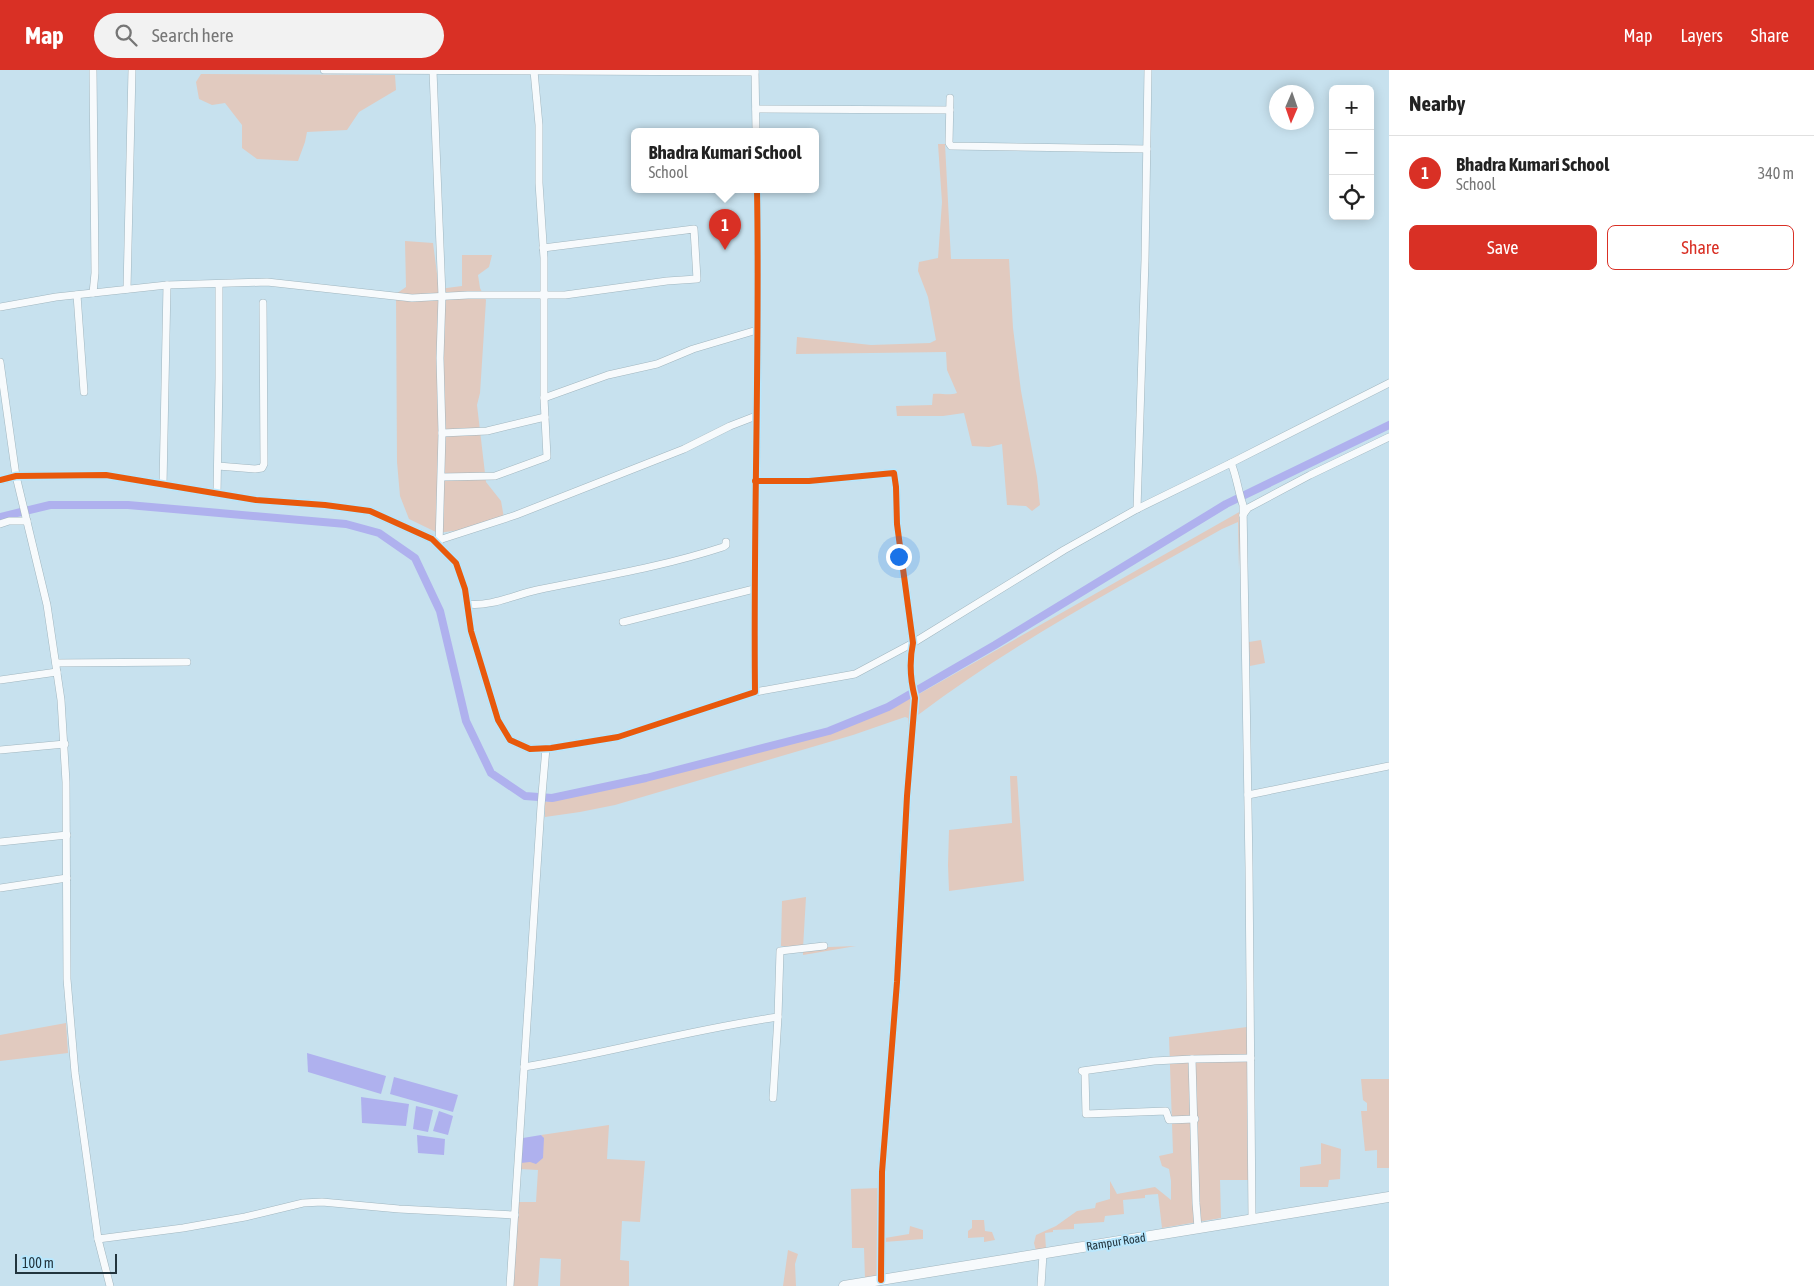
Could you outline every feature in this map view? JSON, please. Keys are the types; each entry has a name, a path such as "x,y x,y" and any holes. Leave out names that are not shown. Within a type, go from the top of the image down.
{"main road":[{"name":"Rampur Road","path":"844,1286 1389,1197"}],"street":[{"path":"93,70 95,273 93,293"},
{"path":"127,290 132,70"},
{"path":"324,70 755,71 756,128"},
{"path":"433,70 442,296 440,358 442,478 439,543"},
{"path":"1137,509 1148,70"},
{"path":"442,478 495,476 547,457 544,398 545,295 534,71"},
{"path":"950,98 949,142 951,146 1147,148"},
{"path":"756,109 950,110"},
{"path":"755,692 757,193"},
{"path":"0,307 56,297 167,285 267,282 412,298 564,295 667,281 697,279 694,229 543,248"},
{"path":"217,494 218,284"},
{"path":"163,485 167,285"},
{"path":"77,295 84,392"},
{"path":"218,466 255,469 262,468 264,464 263,303"},
{"path":"544,398 608,375 657,364 693,349 757,330"},
{"path":"0,362 16,476 47,605 56,663 65,744 67,979 75,1073 98,1238 110,1286"},
{"path":"0,480 16,476 106,475 256,500 325,504 370,511 432,539 439,543 456,563 465,589 471,631 498,720 510,740 530,749 546,748 618,737 755,692 856,674 913,643 1064,550 1137,509 1231,464 1389,383"},
{"path":"439,543 684,450 730,426 756,416"},
{"path":"442,433 487,431 545,417"},
{"path":"1243,515 1248,508 1310,475 1389,437"},
{"path":"1231,464 1243,505 1252,1220"},
{"path":"755,481 809,481 894,473 897,524 913,643 910,660 911,682 915,698 897,982 882,1172 881,1280"},
{"path":"0,524 26,519"},
{"path":"467,604 479,605 534,590 654,566 723,547 726,545 726,542"},
{"path":"623,622 754,588"},
{"path":"56,663 187,662"},
{"path":"0,680 57,672"},
{"path":"0,750 65,744"},
{"path":"510,1286 546,748"},
{"path":"1248,795 1389,766"},
{"path":"0,842 67,835"},
{"path":"0,888 67,878"},
{"path":"774,1098 780,951 824,946"},
{"path":"524,1067 573,1059 729,1024 778,1017"},
{"path":"1195,1119 1169,1120 1166,1111 1086,1114 1086,1073 1082,1071 1154,1061 1250,1058"},
{"path":"1192,1059 1198,1228"},
{"path":"98,1238 183,1228 244,1217 303,1203 322,1202 399,1209 515,1215"},
{"path":"1041,1286 1043,1254"}],"shaded area":[{"path":"201,74 395,75 396,90 359,112 347,130 307,132 298,161 257,159 242,148 242,125 225,103 212,105 199,99 196,82"},
{"path":"938,144 945,144 951,259 1009,259 1013,328 1021,391 1037,477 1040,505 1032,511 1026,506 1007,505 1002,444 989,447 972,446 964,413 943,416 897,416 896,406 932,405 933,394 957,393 947,370 946,352 796,354 797,337 871,345 930,343 936,340 928,297 918,271 919,262 938,258 942,202"},
{"path":"405,241 433,243 439,289 462,286 462,255 492,255 489,267 478,275 480,288 486,300 480,393 477,405 486,482 501,501 504,518 490,526 438,533 409,519 400,496 397,462 396,294 406,287"},
{"path":"1241,511 1239,570 1238,522 1144,572 1067,617 991,664 918,715 919,694"},
{"path":"1261,640 1265,663 1250,666 1249,642"},
{"path":"912,697 908,737 908,718 905,717 853,735 615,805 545,817 545,802 646,781 829,734 889,710"},
{"path":"1010,776 1017,776 1024,881 949,891 949,830 1012,823"},
{"path":"806,897 803,948 781,946 782,901"},
{"path":"856,946 803,955 803,948"},
{"path":"66,1023 68,1053 0,1061 0,1035"},
{"path":"1247,1027 1248,1180 1220,1180 1221,1218 1162,1228 1158,1194 1145,1195 1145,1198 1123,1200 1124,1214 1105,1216 1104,1222 1074,1224 1074,1229 1053,1230 1053,1232 1045,1233 1046,1249 1036,1251 1034,1243 1036,1235 1056,1226 1077,1211 1095,1208 1096,1203 1110,1199 1110,1181 1117,1194 1155,1187 1171,1200 1169,1169 1162,1166 1159,1156 1173,1153 1169,1037"},
{"path":"1361,1079 1389,1079 1389,1168 1377,1168 1377,1150 1365,1151 1361,1111 1367,1111 1367,1103 1363,1100"},
{"path":"609,1125 607,1159 645,1161 640,1222 622,1221 620,1260 629,1261 629,1286 560,1286 561,1259 540,1258 538,1286 512,1286 519,1202 536,1202 538,1170 520,1169 521,1163 544,1139 541,1135"},
{"path":"1321,1143 1341,1149 1340,1179 1329,1180 1328,1187 1300,1187 1300,1167 1321,1164"},
{"path":"880,1188 879,1277 865,1279 864,1248 852,1248 851,1189"},
{"path":"972,1220 984,1220 985,1231 992,1232 995,1240 984,1242 984,1237 968,1238 968,1231 972,1228"},
{"path":"910,1226 923,1230 923,1239 884,1242 885,1238 909,1234"},
{"path":"788,1250 798,1254 795,1264 796,1286 783,1286"}],"water":[{"path":"307,1053 386,1076 381,1094 308,1072"},
{"path":"394,1077 458,1095 453,1112 390,1094"},
{"path":"361,1097 409,1104 406,1126 362,1123"},
{"path":"416,1106 433,1110 428,1132 413,1129"},
{"path":"439,1111 453,1116 448,1135 433,1131"},
{"path":"417,1135 445,1139 444,1155 418,1153"},
{"path":"541,1135 544,1138 543,1158 536,1164 530,1162 521,1163 523,1138"}],"waterway":[{"path":"0,517 50,505 128,505 346,524 379,533 415,558 440,611 466,721 491,773 525,796 552,798 646,778 829,731 888,707 995,645 1226,504 1389,425"}],"cycle path":[{"path":"0,480 16,476 106,475 256,500 325,505 370,511 432,539 456,563 465,589 471,631 498,720 510,740 530,749 551,748 618,737 755,692 757,193"},
{"path":"755,481 809,481 894,473 897,524 913,643 911,670 915,698 907,796 897,982 882,1172 881,1280"}],"place":[{"name":"Bhadra Kumari School","path":"725,250"}]}
